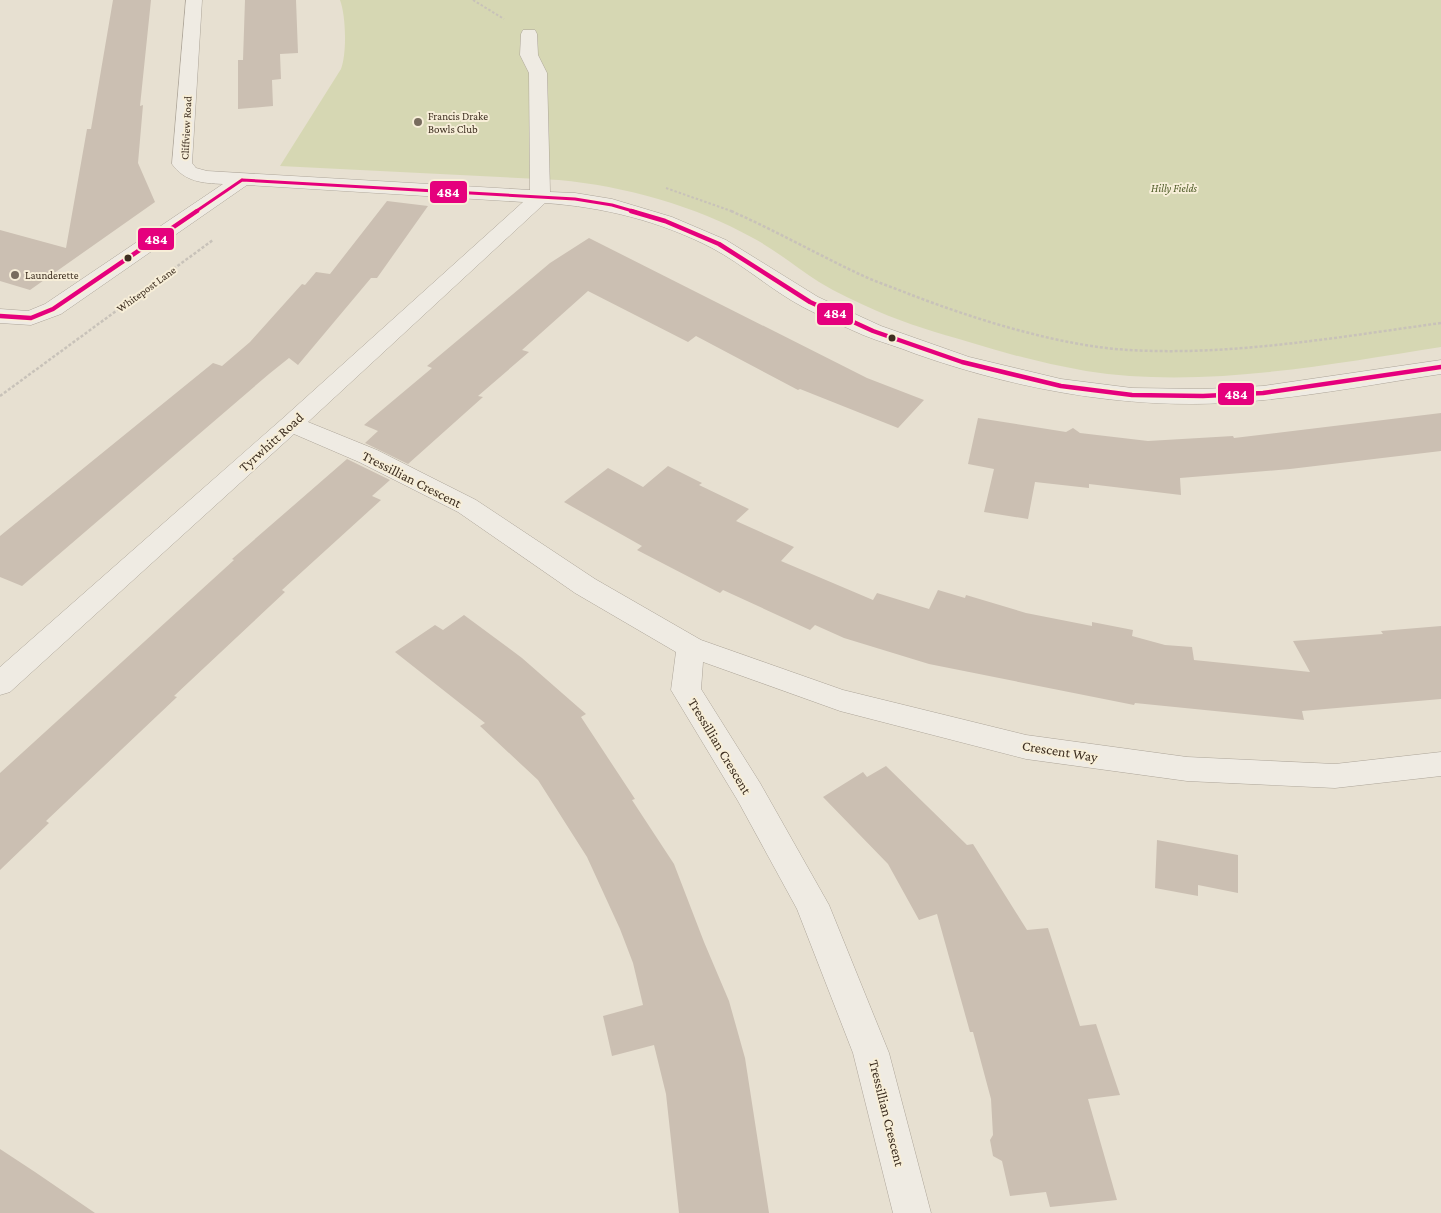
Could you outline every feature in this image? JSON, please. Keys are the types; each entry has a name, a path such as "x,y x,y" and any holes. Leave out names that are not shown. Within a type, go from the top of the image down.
{"street":[{"name":"Cliffview Road","path":"194,0 182,164 189,172 205,177 575,200 612,205 665,221 719,244 810,302 873,331 962,362 1061,386 1132,395 1203,396 1263,392 1441,367"},
{"path":"529,34 529,55 538,73 540,198"},
{"path":"0,316 31,318 53,309 242,180"},
{"name":"Tyrwhitt Road","path":"0,684 292,424 540,198"},
{"name":"Tressillian Crescent","path":"292,424 368,456 467,506 585,586 691,647 686,690 749,792 812,906 871,1053 912,1213"},
{"name":"Crescent Way","path":"691,647 840,700 1026,747 1187,769 1335,776 1441,764"}],"path":[{"path":"659,186 725,208 778,232 858,274 938,305 1005,326 1073,342 1128,350 1214,350 1340,337 1441,323"},
{"name":"Whitepost Lane","path":"0,396 214,240"}],"green space":[{"name":"Hilly Fields","path":"340,0 1441,0 1441,347 1309,367 1219,376 1130,376 1086,371 998,351 888,316 826,286 762,243 731,227 708,216 659,199 609,187 559,180 280,166 341,69 345,34 344,15"}],"building":[{"path":"113,0 151,0 140,106 143,105 138,163 155,202 30,290 0,281 0,230 66,248 87,129 91,129"},
{"path":"245,0 296,0 298,53 280,54 281,79 272,80 273,106 238,109 238,60 243,60"},
{"path":"387,201 428,206 377,278 371,278 298,365 289,358 269,374 22,586 0,577 0,536 213,363 222,366 250,342 302,284 305,285 316,272 330,274"},
{"path":"589,238 867,378 924,400 898,428 800,389 798,390 696,336 688,342 588,291 522,350 529,352 478,396 483,397 408,464 365,443 378,431 364,425 432,368 427,366 550,263"},
{"path":"1441,413 1441,451 1290,469 1180,478 1181,495 1089,484 1089,488 1035,482 1028,519 984,512 994,469 968,464 978,418 1066,432 1073,428 1080,433 1148,441 1233,436 1234,438"},
{"path":"347,459 390,480 372,496 381,500 282,590 285,592 174,696 177,697 46,821 49,823 0,870 0,773 234,560 232,559"},
{"path":"668,466 702,483 699,485 749,509 736,521 794,547 781,561 873,600 877,593 929,609 938,590 965,598 966,595 1026,613 1092,626 1092,622 1133,630 1132,636 1165,645 1192,647 1194,660 1310,672 1293,641 1383,634 1381,631 1441,626 1441,699 1302,711 1304,720 1135,703 1134,705 929,664 844,638 815,625 810,630 723,590 720,593 637,550 642,546 564,502 608,468 643,487"},
{"path":"464,615 522,658 586,714 581,717 635,799 632,800 674,864 729,1001 745,1058 769,1213 679,1213 666,1094 654,1045 612,1056 603,1016 643,1005 633,963 620,929 587,857 538,780 480,726 485,723 395,652 435,625 443,630"},
{"path":"886,766 967,845 973,844 1027,930 1048,928 1080,1026 1096,1024 1120,1095 1088,1099 1117,1200 1050,1207 1046,1192 1010,1196 1002,1161 993,1156 990,1140 993,1135 991,1099 937,914 919,920 888,864 823,797 863,772 867,777"},
{"path":"1157,840 1238,855 1238,893 1198,885 1198,896 1155,888"},
{"path":"0,1149 35,1172 95,1213 0,1213"}],"transit line":[{"name":"484","path":"242,180 575,199 612,205 665,221 719,244 810,302 873,331 962,362 1061,386 1132,395 1203,396 1263,393 1441,367"},
{"name":"484","path":"0,316 31,318 53,309 242,180"}],"place":[{"name":"Francis Drake Bowls Club","path":"418,122"},
{"name":"Launderette","path":"15,275"}]}
